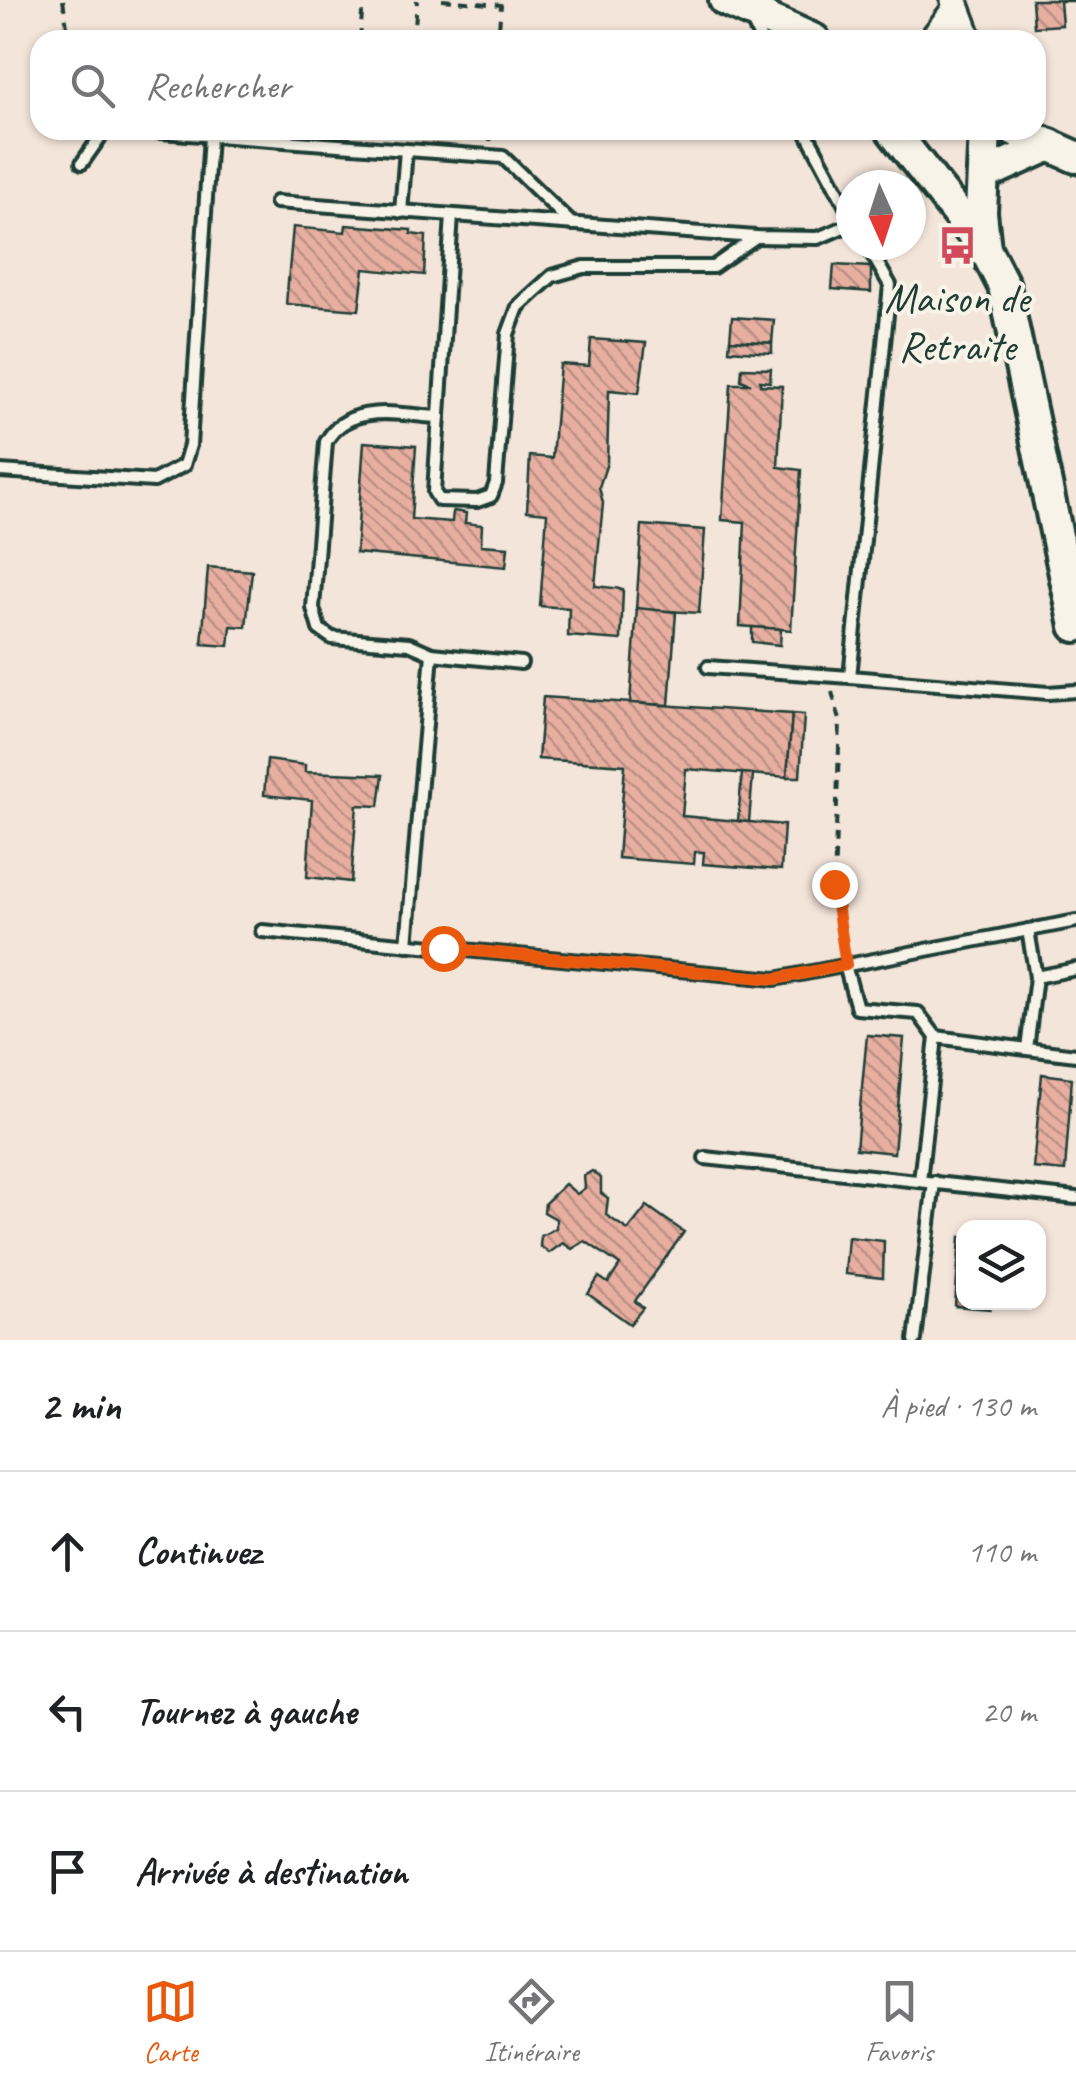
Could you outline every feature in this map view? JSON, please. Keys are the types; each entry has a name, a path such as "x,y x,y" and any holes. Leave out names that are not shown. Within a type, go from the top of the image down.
{"main road":[{"path":"737,6 791,30"},
{"path":"899,140 986,249 1004,286 1076,626"},
{"path":"918,165 919,140"},
{"path":"985,140 986,249"},
{"path":"1039,140 1063,151"},
{"path":"983,176 1063,151"}],"street":[{"path":"938,30 955,4"},
{"path":"955,4 966,30"}],"lane":[{"path":"737,6 754,30"},
{"path":"82,163 98,140"},
{"path":"0,471 154,482 184,466 190,446 210,140"},
{"path":"266,140 503,157 572,224"},
{"path":"810,140 836,188"},
{"path":"400,212 406,150"},
{"path":"276,202 756,237 818,238 836,230"},
{"path":"452,215 434,492 439,500 476,501 491,496 496,483 508,334 518,307 552,276 584,267 713,267 756,237"},
{"path":"850,676 890,285 876,260"},
{"path":"439,418 368,413 344,420 332,431 326,442 313,608 319,629 332,638 409,644 432,654 521,663"},
{"path":"406,944 432,654"},
{"path":"708,667 1048,694 1076,691"},
{"path":"262,931 775,979 1076,921"},
{"path":"1027,1049 1036,977 1028,930"},
{"path":"846,965 856,1008 918,1013 936,1037 920,1181"},
{"path":"1036,977 1076,969"},
{"path":"936,1037 1076,1055"},
{"path":"705,1158 1076,1198"},
{"path":"915,1340 934,1182"}],"path":[{"path":"63,0 68,30"},
{"path":"361,30 363,0"},
{"path":"415,30 417,0"},
{"path":"442,0 501,5 499,30"},
{"path":"827,675 840,720 834,884 846,965"}],"building":[{"path":"1032,0 1074,1 1060,1 1062,25 1034,27"},
{"path":"346,225 411,230 411,234 426,236 424,275 364,269 359,310 286,304 293,227 345,232"},
{"path":"834,265 871,267 871,292 832,289"},
{"path":"732,317 774,320 772,343 730,340"},
{"path":"591,339 646,343 639,393 609,390 607,463 599,487 603,503 595,586 623,589 621,640 568,636 569,608 540,606 547,513 527,511 530,456 552,458 560,364 589,366"},
{"path":"730,340 772,343 772,353 729,350"},
{"path":"742,368 771,369 770,382 760,381 760,385 782,386 778,467 801,470 791,630 740,626 745,522 722,520 731,384 751,384 741,380"},
{"path":"364,442 416,446 411,519 452,522 453,511 466,513 465,523 482,525 481,545 508,547 506,567 356,553"},
{"path":"642,525 705,530 699,613 636,609"},
{"path":"208,567 252,571 246,627 231,626 229,646 202,644"},
{"path":"637,608 676,612 669,705 630,703"},
{"path":"752,627 781,629 780,645 752,642"},
{"path":"543,697 792,714 787,777 686,769 682,816 784,825 781,870 703,864 704,852 695,852 694,864 618,858 625,765 538,759"},
{"path":"792,714 804,715 800,777 787,777"},
{"path":"267,760 305,765 305,772 383,775 379,806 357,805 351,882 307,877 312,800 264,795"},
{"path":"742,773 753,774 749,822 738,821"},
{"path":"867,1035 904,1038 894,1153 856,1149"},
{"path":"1042,1074 1072,1078 1065,1171 1033,1168"},
{"path":"592,1171 601,1178 601,1193 608,1198 606,1215 628,1230 647,1206 684,1232 635,1301 643,1308 630,1324 588,1294 599,1277 608,1283 620,1265 585,1241 572,1249 563,1243 549,1253 540,1246 541,1236 556,1228 556,1219 544,1212 545,1203 565,1184 577,1194 585,1188 584,1176"},
{"path":"848,1237 884,1241 883,1278 845,1274"}],"place":[{"name":"Maison de Retraite","path":"957,246"}],"route":[{"path":"443,948 775,979 846,965 834,884"}]}
